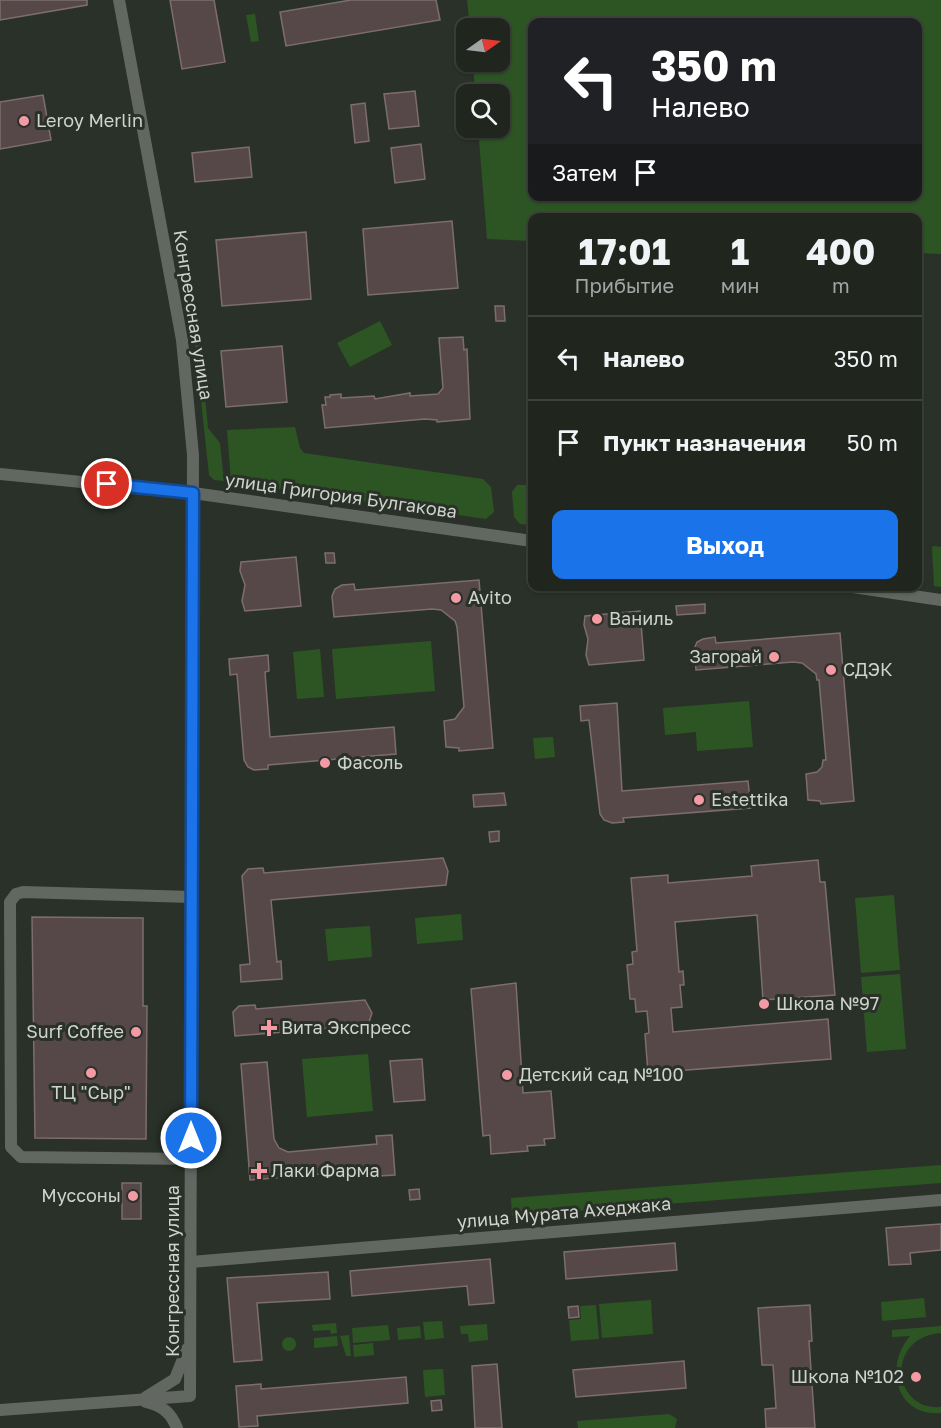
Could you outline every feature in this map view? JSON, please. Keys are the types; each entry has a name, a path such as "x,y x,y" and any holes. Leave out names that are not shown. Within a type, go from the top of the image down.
{"street":[{"name":"Конгрессная улица","path":"119,0 182,340 189,395 193,493 190,1396 139,1401"},
{"name":"улица Григория Булгакова","path":"0,474 193,493 528,540"},
{"path":"880,591 941,600"},
{"path":"191,897 23,892 16,894 10,902 11,1147 15,1153 21,1157 191,1159"},
{"name":"улица Мурата Ахеджака","path":"190,1263 941,1200"},
{"path":"139,1401 175,1379 190,1338"},
{"path":"0,1410 139,1401 162,1407 171,1416 177,1428"}],"green space":[{"path":"467,0 941,0 941,254 922,253 922,213 528,213 528,241 487,239 479,138 510,138 510,84 474,84 474,72 510,72 510,18 469,18"},
{"path":"255,14 259,41 251,42 246,15"},
{"path":"380,321 392,345 350,367 337,343"},
{"path":"200,343 208,428 220,443 224,481 214,480 209,475 195,344"},
{"path":"295,427 300,448 304,453 483,479 491,487 494,512 486,519 231,482 227,430"},
{"path":"517,485 528,485 528,525 520,524 514,517 512,492"},
{"path":"932,547 941,547 941,587 934,586"},
{"path":"431,641 435,691 336,699 332,649"},
{"path":"320,649 324,697 297,699 293,652"},
{"path":"749,701 753,747 697,751 696,732 665,735 663,708"},
{"path":"553,737 555,757 535,759 533,738"},
{"path":"894,895 900,970 861,973 855,898"},
{"path":"461,914 463,940 417,944 415,918"},
{"path":"370,926 372,957 328,961 325,929"},
{"path":"900,974 906,1049 867,1052 861,977"},
{"path":"368,1054 373,1111 307,1117 302,1059"},
{"path":"941,1165 941,1183 512,1216 511,1198"},
{"path":"924,1298 926,1317 882,1321 881,1302"},
{"path":"651,1300 653,1334 602,1338 599,1304"},
{"path":"596,1305 599,1339 571,1341 569,1320 581,1319 580,1306"},
{"path":"442,1321 444,1338 425,1340 423,1322"},
{"path":"336,1323 337,1333 331,1334 330,1330 313,1331 312,1325"},
{"path":"487,1324 488,1340 469,1342 468,1334 461,1334 460,1326"},
{"path":"388,1325 390,1340 353,1343 352,1328"},
{"path":"420,1326 421,1338 398,1340 397,1328"},
{"path":"941,1326 941,1333 923,1337 910,1347 903,1359 902,1373 905,1386 912,1398 925,1405 941,1407 941,1413 926,1412 914,1407 899,1387 898,1361 902,1348 910,1336 892,1337 892,1330"},
{"path":"349,1335 351,1356 346,1356 340,1336"},
{"path":"337,1336 338,1346 314,1348 314,1338"},
{"path":"289,1337 294,1339 296,1344 294,1349 289,1351 284,1349 282,1344 284,1339"},
{"path":"373,1343 374,1355 354,1357 353,1345"},
{"path":"443,1369 445,1395 425,1397 423,1370"},
{"path":"669,1414 677,1419 675,1428 578,1428 577,1421"}],"building":[{"path":"0,0 87,0 87,5 0,20"},
{"path":"170,0 214,0 225,62 182,69"},
{"path":"351,0 436,0 440,20 286,46 280,12"},
{"path":"415,91 419,126 389,129 384,94"},
{"name":"Leroy Merlin","path":"43,95 51,140 0,149 0,102"},
{"path":"365,103 369,141 355,143 351,105"},
{"path":"421,144 425,179 395,183 391,148"},
{"path":"249,147 252,177 195,182 192,153"},
{"path":"452,221 458,288 368,295 363,229"},
{"path":"306,232 311,299 222,306 216,240"},
{"path":"495,306 504,306 505,321 496,321"},
{"path":"463,337 464,350 467,349 470,419 437,422 437,420 425,419 325,428 322,405 326,405 325,397 330,397 330,395 341,394 341,398 374,396 375,399 410,393 410,396 438,394 443,388 439,338"},
{"path":"282,346 287,402 226,407 221,351"},
{"path":"325,553 334,553 335,563 326,563"},
{"path":"296,557 301,606 245,611 242,601 245,585 240,571 241,562"},
{"path":"479,580 493,748 459,751 459,748 446,747 444,721 455,719 464,707 455,621 441,610 432,609 334,617 332,596 335,589 342,585 354,584 355,590"},
{"path":"705,604 705,613 677,615 676,606"},
{"path":"640,611 644,660 589,665 586,655 588,639 584,625 585,616"},
{"path":"840,633 854,801 821,804 820,801 808,800 806,774 817,772 822,767 823,760 826,760 819,680 816,674 802,663 793,662 696,670 694,649 697,642 715,637 716,643"},
{"path":"268,655 269,671 265,672 270,737 394,727 396,754 268,765 268,769 254,770 248,767 244,760 237,674 230,675 229,659"},
{"path":"617,703 622,791 748,781 751,808 623,818 624,822 612,823 604,820 600,814 589,720 581,721 580,706"},
{"path":"504,793 506,805 474,807 473,795"},
{"path":"499,831 499,841 490,842 489,832"},
{"path":"443,858 448,871 446,885 271,900 277,962 281,961 282,979 241,982 240,965 250,964 242,876 248,869 263,868 264,873"},
{"path":"818,860 820,882 825,882 835,995 763,1000 757,915 675,922 679,972 683,971 684,985 680,985 682,1007 671,1008 673,1032 828,1019 831,1059 648,1073 645,1034 649,1033 647,1011 636,1012 635,999 630,999 627,965 633,964 632,952 637,951 631,878 668,875 668,883 752,876 751,866"},
{"name":"ТЦ \"Сыр\"","path":"32,917 143,918 143,1006 147,1006 146,1139 35,1138"},
{"path":"516,983 523,1093 551,1091 555,1138 544,1139 545,1145 527,1146 528,1151 491,1154 490,1135 483,1136 471,989"},
{"path":"365,1000 372,1013 368,1025 235,1036 233,1012 239,1006 255,1005 256,1009"},
{"path":"422,1059 425,1100 394,1102 390,1061"},
{"path":"267,1062 274,1139 279,1148 288,1152 377,1144 376,1136 392,1135 395,1175 379,1176 379,1169 250,1180 241,1064"},
{"path":"122,1183 141,1183 141,1219 122,1219"},
{"path":"419,1189 420,1199 410,1200 409,1190"},
{"path":"941,1224 941,1250 910,1253 911,1264 889,1265 886,1228"},
{"path":"675,1243 677,1270 566,1279 564,1252"},
{"path":"490,1259 494,1303 469,1305 467,1286 352,1296 350,1271"},
{"path":"328,1272 330,1299 257,1303 262,1360 234,1362 227,1278"},
{"path":"810,1305 812,1341 809,1341 815,1428 766,1428 765,1409 776,1408 773,1365 762,1365 758,1308"},
{"path":"578,1306 579,1317 569,1318 568,1307"},
{"path":"684,1361 686,1388 576,1397 573,1370"},
{"path":"497,1364 502,1428 475,1428 472,1366"},
{"path":"406,1377 408,1403 257,1416 258,1426 239,1427 236,1386 261,1384 261,1389"},
{"path":"441,1400 442,1410 432,1411 431,1401"}],"place":[{"name":"Leroy Merlin","path":"24,121"},
{"name":"Avito","path":"456,598"},
{"name":"Ваниль","path":"597,619"},
{"name":"Загорай","path":"774,657"},
{"name":"СДЭК","path":"831,670"},
{"name":"Фасоль","path":"325,763"},
{"name":"Estettika","path":"699,800"},
{"name":"Школа №97","path":"764,1004"},
{"name":"Вита Экспресс","path":"269,1028"},
{"name":"Surf Coffee","path":"136,1032"},
{"name":"ТЦ \"Сыр\"","path":"91,1073"},
{"name":"Детский сад №100","path":"507,1075"},
{"name":"Лаки Фарма","path":"259,1171"},
{"name":"Муссоны","path":"133,1196"},
{"name":"Школа №102","path":"916,1377"}],"route":[{"path":"107,484 193,493 191,1138"}]}
